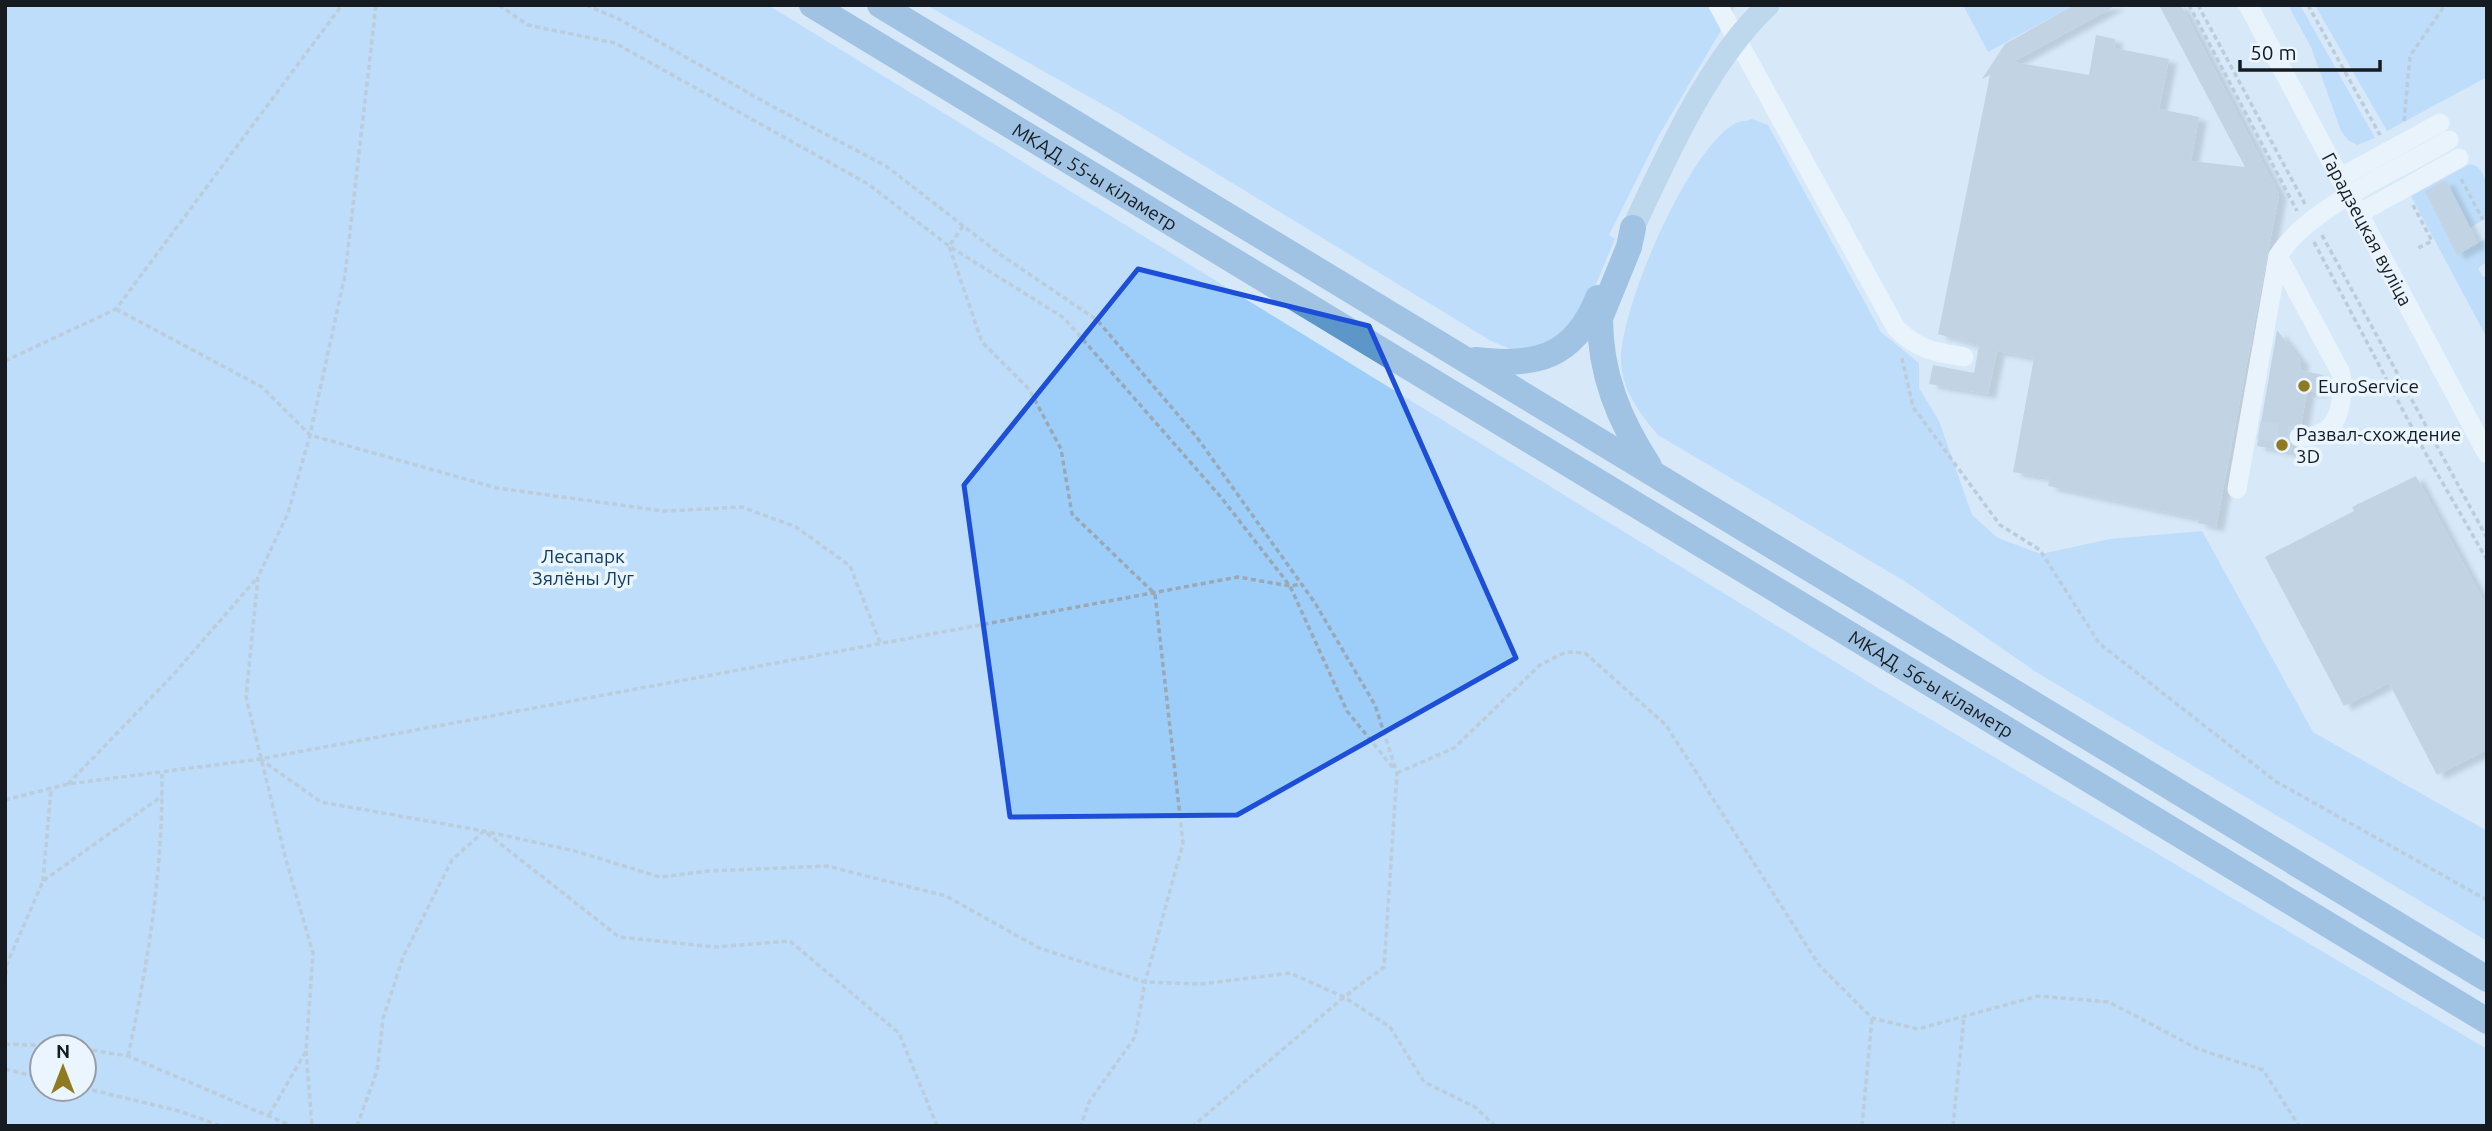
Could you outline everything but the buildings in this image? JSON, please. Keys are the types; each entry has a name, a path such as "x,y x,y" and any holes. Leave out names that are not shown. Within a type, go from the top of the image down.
{"highway":[{"name":"МКАД, 55-ы кіламетр","path":"812,5 1377,348"},
{"name":"МКАД, 55-ы кіламетр","path":"880,5 1397,318"},
{"path":"1464,358 1509,364 1547,358 1573,340 1589,321 1621,242 1633,228"},
{"path":"1633,228 1629,247 1600,318 1600,330 1611,395 1625,428 1652,470"},
{"name":"МКАД, 56-ы кіламетр","path":"1397,318 1652,470 2487,979"},
{"name":"МКАД, 56-ы кіламетр","path":"1377,348 2487,1021"}],"main road":[{"path":"1633,228 1671,146 1737,38 1768,5"}],"street":[{"path":"1718,5 1896,328 1912,344 1935,352 1964,356"},
{"name":"Гарадзецкая вуліца","path":"2248,5 2487,454"},
{"path":"2237,489 2253,428 2278,256 2289,238 2445,131 2339,178"},
{"path":"2358,214 2458,166"},
{"path":"2278,256 2341,373 2343,391 2338,412 2329,430 2318,438 2299,437"}],"path":[{"path":"5,361 116,309 342,5"},
{"path":"68,784 173,675 258,577 288,513 310,435 345,275 376,5"},
{"path":"499,5 528,24 615,43 868,184 949,246 1064,318 1220,496 1290,586 1347,711 1397,773"},
{"path":"586,5 619,19 768,104 887,166 963,226 1097,320 1196,436 1301,584 1374,705 1397,773 1384,967 1343,997 1193,1126"},
{"path":"2189,5 2310,223 2348,284 2487,538"},
{"path":"2198,5 2310,223 2338,289 2426,454 2487,560"},
{"path":"2308,5 2382,138"},
{"path":"2403,127 2410,56 2445,5"},
{"path":"2458,166 2483,220"},
{"path":"2409,197 2432,241 2416,249"},
{"path":"949,246 963,226"},
{"path":"949,246 982,342 1029,389 1061,449 1072,514 1155,594 1183,843 1145,982 1135,1037 1089,1102 1080,1126"},
{"path":"2338,289 2348,284"},
{"path":"116,309 262,387 310,435 497,488 664,511 742,507 796,527 850,566 881,645"},
{"path":"1896,328 1913,407 2000,525 2040,550 2099,643 2275,781 2487,900"},
{"path":"258,577 246,697 260,759 313,953 306,1051 312,1126"},
{"path":"5,800 68,784 162,774 260,759 1238,577 1290,586 1301,584"},
{"path":"1397,773 1454,748 1540,665 1566,652 1585,653 1666,725 1819,965 1872,1018 1918,1029 2038,996 2109,1002 2198,1049 2263,1070 2299,1126"},
{"path":"260,759 321,802 484,831 575,851 660,877 709,871 827,866 946,896 1039,948 1145,982 1201,984 1290,974 1343,997 1390,1027 1424,1082 1475,1107 1495,1126"},
{"path":"128,1056 148,964 162,826 162,774"},
{"path":"5,983 6,965 43,881 51,789"},
{"path":"43,881 162,796"},
{"path":"357,1126 377,1071 383,1019 403,957 453,860 484,831"},
{"path":"484,831 619,937 715,947 790,942 899,1033 937,1126"},
{"path":"1953,1126 1964,1016"},
{"path":"1862,1126 1872,1018"},
{"path":"5,1044 28,1045"},
{"path":"98,1051 128,1056 292,1126"},
{"path":"269,1115 306,1051"},
{"path":"5,1069 28,1075"},
{"path":"98,1091 178,1111 221,1126"}],"highlighted area":[{"path":"1138,269 1369,326 1516,658 1237,815 1010,817 964,485"}],"green space":[{"name":"Лесапарк Зялёны Луг","path":"5,5 768,5 1881,690 2487,1049 2487,1126 5,1126"},
{"path":"926,5 1736,5 1659,135 1609,235 1615,239 1577,329 1547,347 1518,352 1491,341 1118,113"},
{"path":"1963,5 2074,5 1988,52"},
{"path":"2288,5 2300,5 2375,138 2357,145 2348,140 2341,131 2311,47"},
{"path":"2315,5 2487,5 2487,77 2387,131"},
{"path":"1752,119 1768,125 1881,332 1919,363 1919,388 1939,421 1972,515 1998,538 2041,554 2110,539 2202,531 2313,732 2487,831 2487,941 2036,672 1906,582 1658,435 1633,400 1622,371 1624,336 1632,304 1660,231 1698,163 1718,138 1736,123"},
{"path":"2470,164 2482,172 2487,194 2487,217 2470,228 2478,243 2487,238 2487,262 2478,268 2483,277 2487,276 2487,338 2411,196"}],"tunnel":[{"path":"2259,430 2299,437"}],"place":[{"name":"EuroService","path":"2304,386"},
{"name":"Развал-схождение 3D","path":"2282,445"}]}
